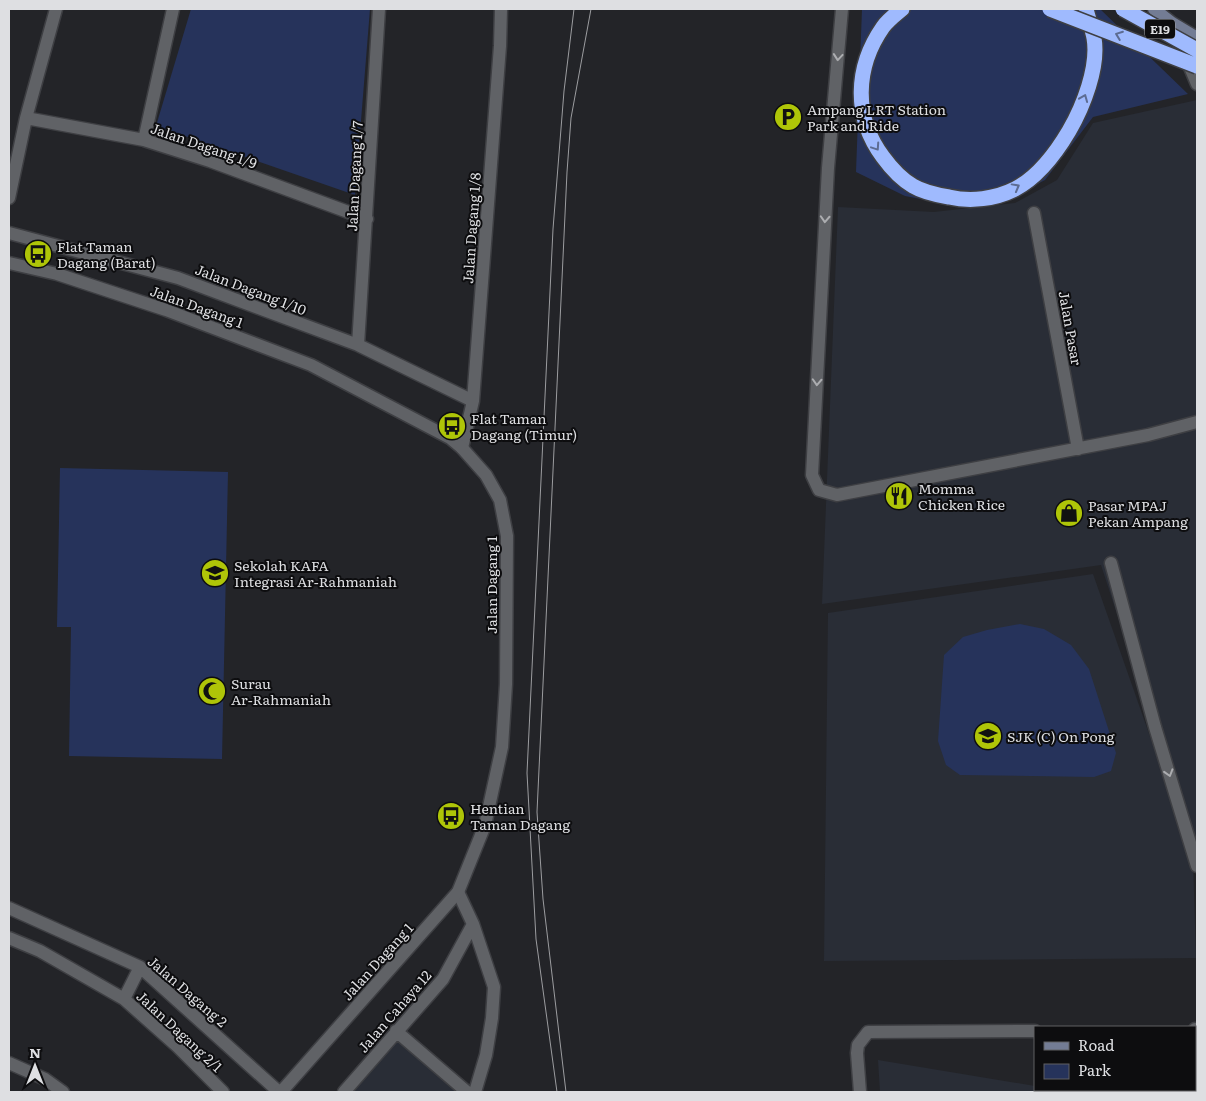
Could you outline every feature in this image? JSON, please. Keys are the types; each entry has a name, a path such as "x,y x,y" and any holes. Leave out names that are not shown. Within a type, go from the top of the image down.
{"highway":[{"path":"902,9 884,26 872,44 863,72 861,97 864,121 872,143 892,169 913,186 937,195 964,200 990,197 1016,189 1047,162 1062,142 1075,120 1089,86 1094,65 1094,39 1086,9"},
{"path":"1050,9 1197,66"},
{"name":"E19","path":"1122,9 1197,50"}],"main road":[{"path":"1154,9 1172,23 1197,38"}],"street":[{"path":"9,198 26,118 56,9"},
{"path":"144,140 173,9"},
{"name":"Jalan Dagang 1/7","path":"358,346 379,9"},
{"name":"Jalan Dagang 1/8","path":"462,448 473,401 500,46 501,9"},
{"path":"842,9 828,168 812,475 819,490 837,495 1148,435 1197,422"},
{"path":"1172,23 1197,84"},
{"name":"Jalan Dagang 1/9","path":"26,118 144,140 210,161 367,219"},
{"name":"Jalan Pasar","path":"1034,213 1078,449"},
{"name":"Jalan Dagang 1/10","path":"9,233 178,278 358,346 473,401"},
{"name":"Jalan Dagang 1","path":"9,263 57,274 166,310 311,365 443,434 462,448 486,475 500,500 507,536 508,582 502,747 485,825 458,892 280,1092"},
{"path":"1111,563 1155,727 1197,866"},
{"path":"458,892 473,924 494,987 492,1018 486,1055 475,1092"},
{"name":"Jalan Dagang 2","path":"9,908 140,967 280,1092"},
{"name":"Jalan Cahaya 12","path":"344,1092 443,979 473,924"},
{"name":"Jalan Dagang 2/1","path":"9,938 40,952 124,999 178,1047 223,1092"},
{"path":"124,999 140,967"},
{"path":"860,1092 858,1045 868,1032 1034,1031"},
{"path":"396,1032 468,1092"},
{"path":"9,1063 45,1079 63,1092"}],"shaded area":[{"path":"1197,100 1197,860 1101,565 822,604 838,207 934,212 1015,203 1057,180 1093,123"},
{"name":"SJK (C) On Pong","path":"1093,574 1193,859 1196,958 824,961 828,613"},
{"path":"397,1041 457,1092 352,1092"},
{"path":"878,1060 1034,1086 1034,1091 1052,1091 1052,1092 880,1092"}],"green space":[{"path":"191,9 370,9 355,195 156,126"},
{"path":"862,9 1100,9 1188,94 1093,117 1045,180 1015,196 952,205 905,196 856,172"},
{"path":"60,468 228,472 222,759 69,756 71,627 57,627"},
{"path":"1020,624 1044,629 1071,645 1089,669 1116,753 1111,771 1094,777 960,775 946,765 938,741 944,655 963,637"}],"tram line":[{"path":"557,1092 536,939 527,773 553,229 564,91 574,9"},
{"path":"566,1092 543,899 537,812 567,172 571,118 591,9"}],"place":[{"name":"Ampang LRT Station Park and Ride","path":"788,117"},
{"name":"Flat Taman Dagang (Barat)","path":"38,254"},
{"name":"Flat Taman Dagang (Timur)","path":"452,426"},
{"name":"Momma Chicken Rice","path":"899,496"},
{"name":"Pasar MPAJ Pekan Ampang","path":"1069,513"},
{"name":"Sekolah KAFA Integrasi Ar-Rahmaniah","path":"215,573"},
{"name":"Surau Ar-Rahmaniah","path":"212,691"},
{"name":"SJK (C) On Pong","path":"988,736"},
{"name":"Hentian Taman Dagang","path":"451,816"}]}
